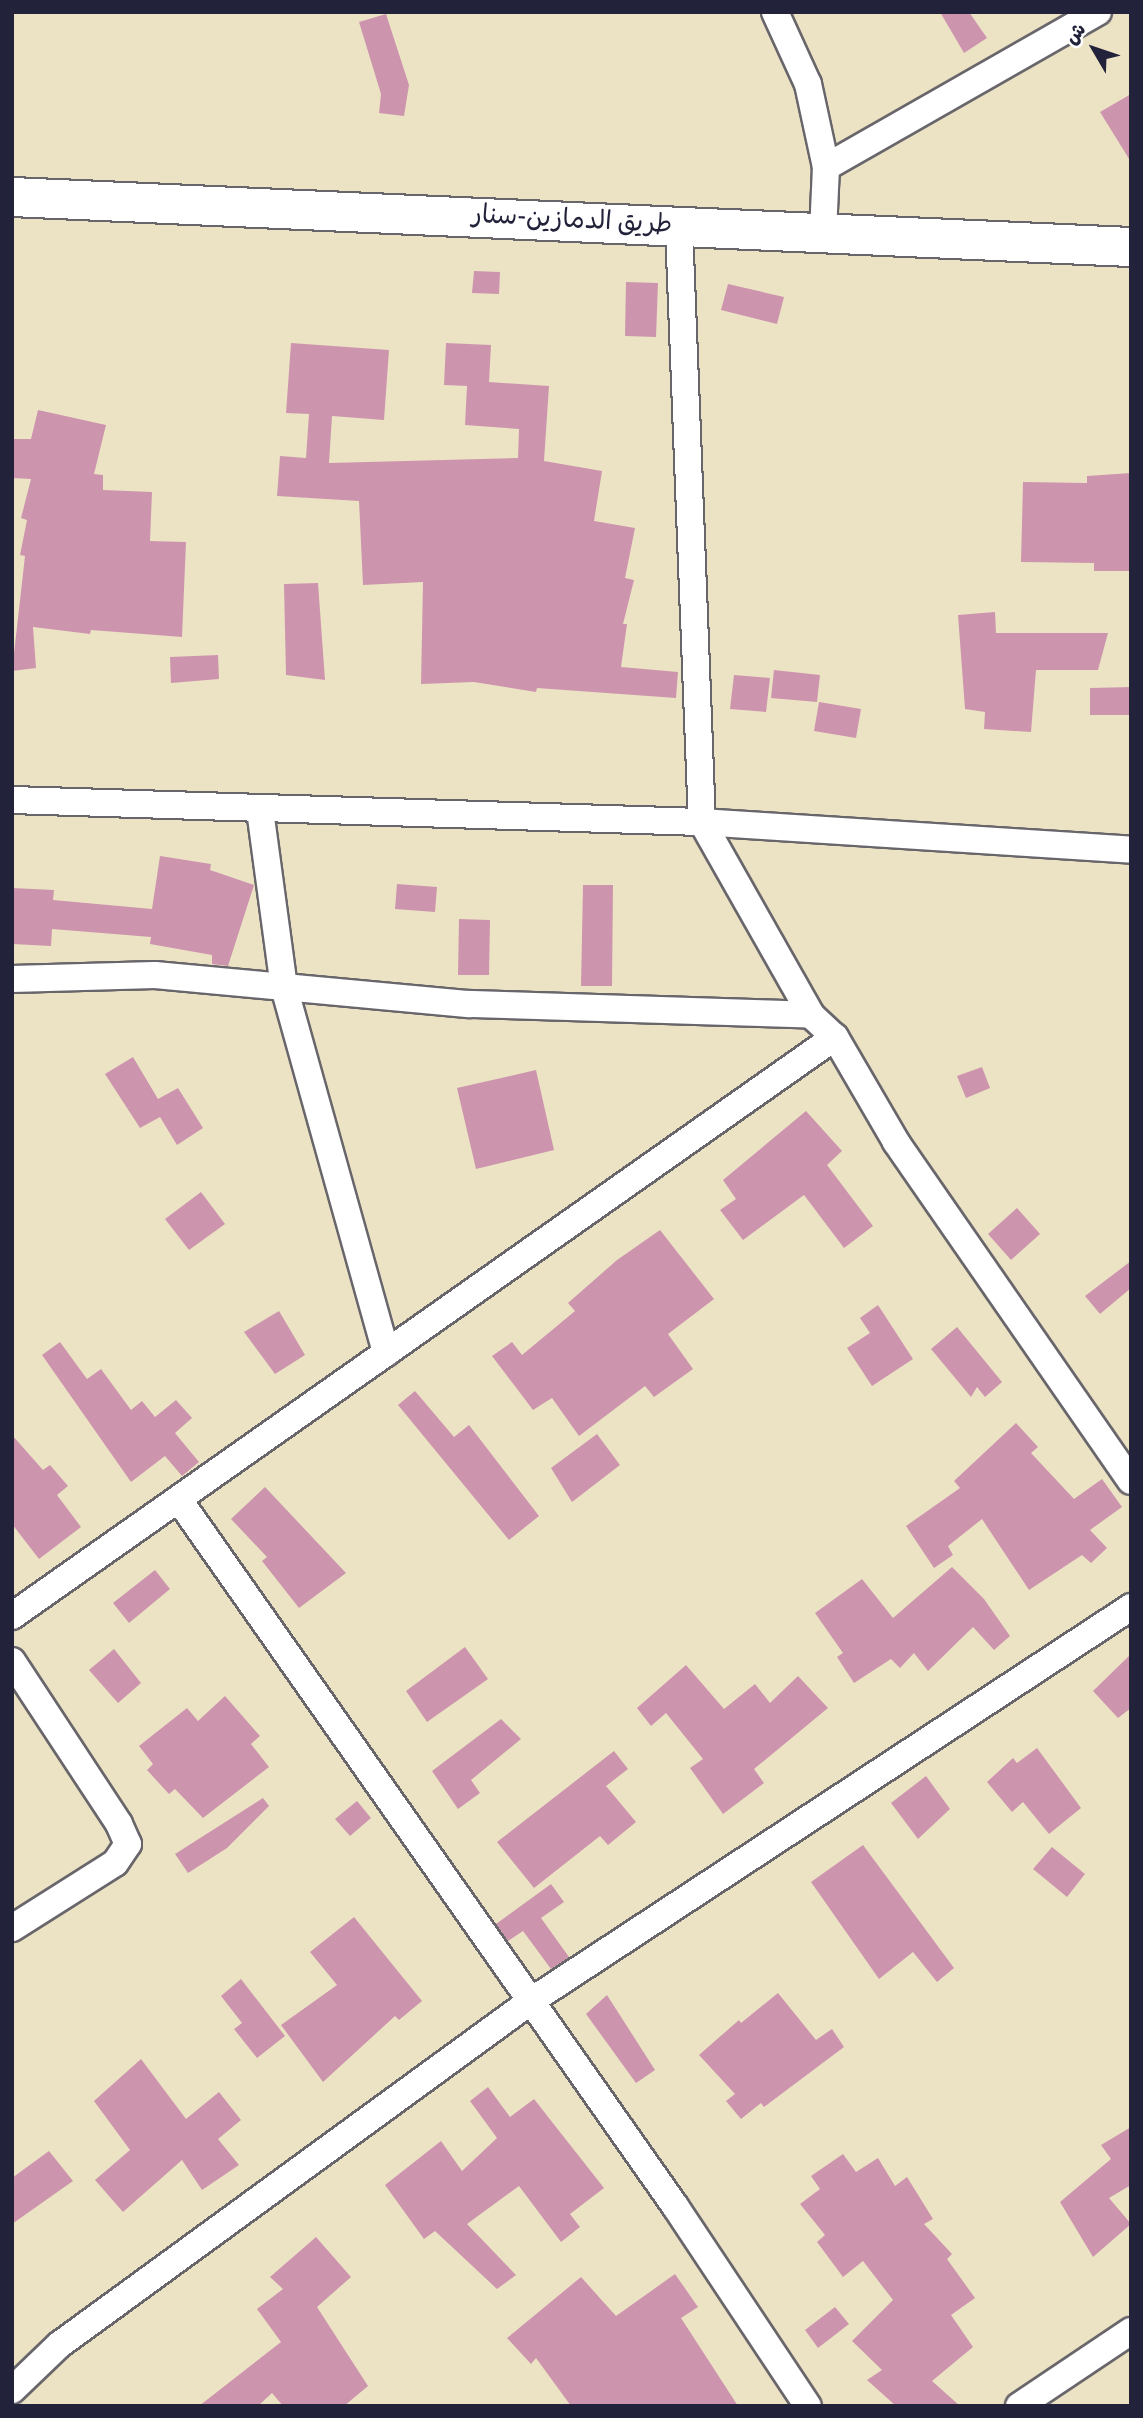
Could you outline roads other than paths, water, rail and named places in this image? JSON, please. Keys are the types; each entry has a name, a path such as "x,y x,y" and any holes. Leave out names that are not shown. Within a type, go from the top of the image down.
{"highway":[{"name":"طريق الدمازين-سنار","path":"12,197 1131,247"}],"street":[{"path":"775,12 808,84 826,167 823,234"},
{"path":"826,167 1098,12"},
{"path":"679,227 702,821 811,1015 835,1037 896,1143 1131,1481"},
{"path":"12,800 260,810 702,821 1126,853"},
{"path":"260,810 284,987 386,1353"},
{"path":"12,979 155,975 470,1004 811,1015"},
{"path":"12,1616 835,1037"},
{"path":"179,1500 531,2001 808,2406"},
{"path":"12,2390 59,2345 531,2001 1131,1607"},
{"path":"12,1661 120,1824 128,1844 115,1863 12,1928"},
{"path":"1019,2406 1131,2331"}]}
